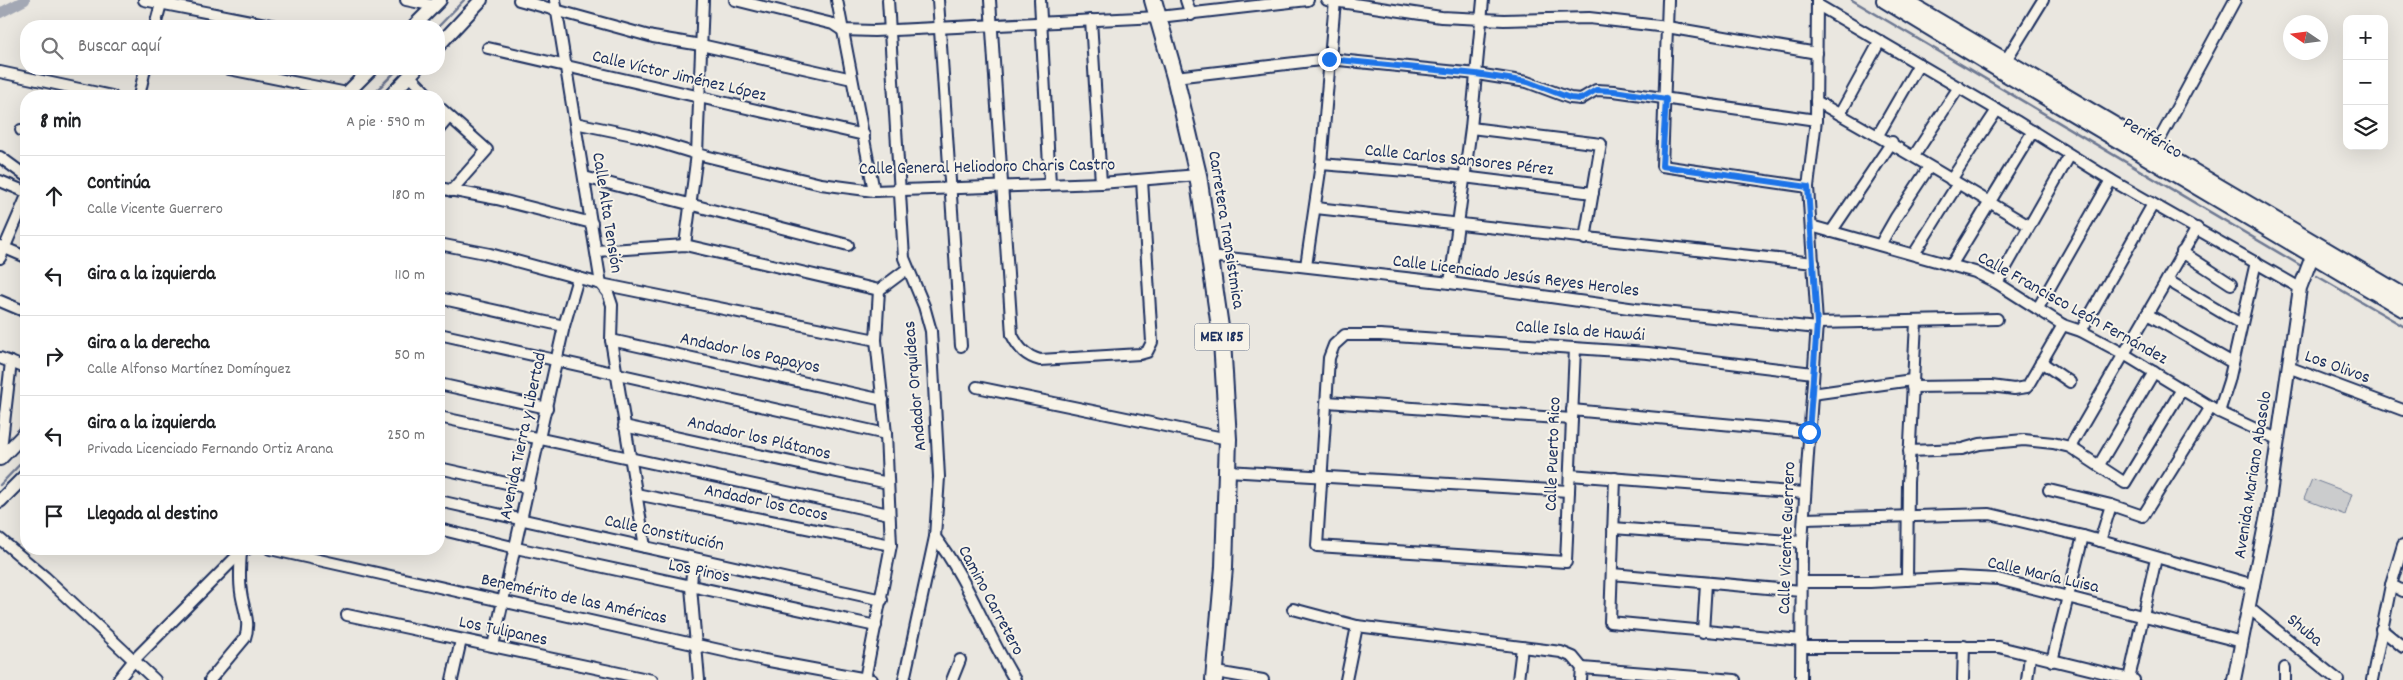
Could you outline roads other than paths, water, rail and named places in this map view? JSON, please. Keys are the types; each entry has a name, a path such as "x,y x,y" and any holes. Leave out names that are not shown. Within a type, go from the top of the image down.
{"main road":[{"name":"Carretera Transistmica","path":"1153,0 1175,77 1198,175 1222,341 1228,439 1224,567 1215,676"},
{"name":"Periférico","path":"1884,0 2310,259 2403,308"},
{"name":"Periférico","path":"1903,0 2155,148 2310,259 2403,296"}],"street":[{"path":"144,0 247,20"},
{"path":"406,0 438,3"},
{"path":"445,39 481,0"},
{"path":"519,0 555,5 653,37 700,44 852,80"},
{"path":"685,245 697,154 703,0"},
{"path":"735,0 833,24 842,30 992,26 1191,15 1308,0"},
{"path":"836,0 874,191"},
{"name":"Andador Orquídeas","path":"888,0 904,258 924,306 930,331 939,477 935,537 904,680"},
{"path":"938,0 961,346"},
{"path":"990,0 1012,335 1018,346 1028,356 1040,360 1148,352 1152,342 1142,180"},
{"path":"1040,0 1050,184"},
{"path":"1186,0 1191,15"},
{"path":"1306,266 1321,164 1332,0 1441,17 1480,19 1590,18 1667,27 1817,53"},
{"path":"1450,283 1471,128 1483,0"},
{"path":"1668,0 1666,99 1662,166 1808,187"},
{"path":"2155,148 2235,0"},
{"path":"2006,60 2039,1"},
{"path":"156,20 161,2"},
{"path":"420,20 438,3"},
{"path":"1818,3 2111,180 2300,288"},
{"name":"Calle Vicente Guerrero","path":"1802,643 1801,586 1804,493 1817,326 1808,187 1816,120 1818,3"},
{"name":"Calle Alta Tensión","path":"555,5 601,284 608,293 612,305 610,340 645,547"},
{"path":"1091,20 1101,183"},
{"path":"1840,114 1880,41"},
{"name":"Calle Víctor Jiménez López","path":"488,48 864,135"},
{"path":"1175,77 1329,59 1476,74 1528,82 1570,98 1581,99 1596,90 1614,91 1816,120"},
{"path":"1878,135 1919,64"},
{"path":"0,72 84,90"},
{"path":"140,90 144,75"},
{"path":"256,75 323,90"},
{"path":"350,90 365,75"},
{"path":"396,90 410,75"},
{"path":"415,75 425,90"},
{"path":"1914,156 1959,87"},
{"path":"1816,101 1892,142 1954,182 2029,226"},
{"path":"1914,254 1997,110"},
{"path":"445,114 487,150 451,190"},
{"path":"445,122 449,118"},
{"name":"Calle General Heliodoro Charis Castro","path":"575,123 638,136 697,154 821,184 874,191 1101,183 1198,175"},
{"path":"1471,128 1601,144 1585,239"},
{"path":"1952,264 2032,131"},
{"path":"1831,232 1892,142"},
{"path":"1997,282 2070,155"},
{"path":"0,158 20,172"},
{"name":"Calle Carlos Sansores Pérez","path":"1321,164 1593,193"},
{"path":"1880,245 1930,167"},
{"path":"584,177 848,245"},
{"path":"2038,308 2111,180"},
{"path":"0,181 20,189"},
{"path":"445,189 592,223"},
{"path":"2082,331 2153,204"},
{"path":"1316,208 1814,263"},
{"path":"0,258 2,247 20,210"},
{"name":"Calle Francisco León Fernández","path":"1811,226 1952,264 1997,282 2063,325 2082,331 2215,409 2277,439"},
{"path":"2070,447 2197,228"},
{"path":"445,245 601,284 876,340"},
{"path":"596,251 685,245 879,290"},
{"path":"2,247 20,254"},
{"path":"2182,252 2231,284"},
{"name":"Calle Licenciado Jesús Reyes Heroles","path":"1211,256 1450,283 1636,309 1817,326 1997,319"},
{"name":"Avenida Mariano Abasolo","path":"2234,680 2254,585 2300,288 2310,259"},
{"path":"2049,490 2110,505 2143,516 2215,409 2233,363 2256,262"},
{"path":"869,679 876,626 891,545 886,434 876,340 879,290 907,269"},
{"name":"Avenida Tierra y Libertad","path":"493,646 564,326 578,278"},
{"path":"2167,280 2241,324"},
{"path":"445,299 564,326"},
{"path":"0,301 20,309"},
{"path":"2148,314 2233,363"},
{"path":"1907,580 1909,451 1916,322"},
{"path":"1812,394 1912,383 1991,386 2014,389 2028,387 2063,325"},
{"path":"445,335 886,434"},
{"name":"Calle Isla de Hawái","path":"1327,402 1329,358 1334,345 1345,336 1380,335 1648,353 1813,373"},
{"name":"Andador los Papayos","path":"610,340 883,400"},
{"name":"Calle Puerto Rico","path":"1322,475 1317,546 1566,562 1575,348"},
{"path":"0,358 20,366"},
{"path":"0,458 11,362"},
{"path":"2041,362 2070,382"},
{"name":"Los Olivos","path":"2288,367 2403,410"},
{"path":"2099,465 2154,372"},
{"path":"445,385 547,408"},
{"path":"977,386 1228,439"},
{"path":"1909,451 1962,449 1980,444 2024,440 2070,447 2125,483 2182,389"},
{"path":"1322,475 1327,402 1572,415 1809,432"},
{"path":"445,418 889,514"},
{"name":"Andador los Plátanos","path":"624,426 888,483"},
{"path":"0,458 20,438"},
{"path":"445,469 529,488"},
{"path":"1227,471 1322,475 1569,491"},
{"path":"1570,475 1804,493"},
{"path":"1614,478 1610,622 1802,643 1999,647 2131,679 2142,616 2156,558"},
{"path":"0,501 20,481"},
{"name":"Andador los Cocos","path":"636,494 891,545"},
{"name":"Calle Constitución","path":"445,502 882,600"},
{"path":"2100,541 2110,505"},
{"path":"1804,519 1990,514 2083,536 2254,585"},
{"path":"1613,528 1802,542"},
{"name":"Los Pinos","path":"445,530 691,587 876,626"},
{"path":"2052,660 2083,536"},
{"name":"Camino Carretero","path":"935,537 948,554 996,649 1015,680"},
{"path":"0,539 136,659 155,680"},
{"path":"2372,680 2391,585 2403,545"},
{"path":"118,680 136,659 239,555"},
{"path":"210,680 245,638 247,631 248,620 241,592 244,555"},
{"name":"Benemérito de las Américas","path":"313,555 503,602 764,660 869,679"},
{"path":"692,558 691,587 699,680"},
{"name":"Calle María Luisa","path":"1612,574 1706,583 1801,586 1959,577 1998,580 2242,642"},
{"path":"1703,632 1706,583"},
{"path":"2391,585 2403,591"},
{"name":"Shuba","path":"2250,608 2338,680"},
{"path":"1293,609 1357,626 1560,652 1573,657 1582,668 1581,680"},
{"name":"Los Tulipanes","path":"347,615 493,646 603,675 652,680"},
{"path":"1346,680 1357,626"},
{"path":"2381,629 2403,647"},
{"path":"452,680 461,640"},
{"path":"1801,680 1802,643"},
{"path":"1963,680 1964,646"},
{"path":"1518,680 1522,647"},
{"path":"2026,680 2030,656"},
{"path":"952,680 960,660"},
{"path":"1582,668 1735,680"},
{"path":"2285,668 2285,680"},
{"path":"1215,676 1263,680"}],"waterway":[{"path":"0,13 25,0"},
{"path":"445,20 464,0"},
{"path":"1852,0 2303,267"},
{"path":"377,90 392,75"},
{"path":"2317,276 2403,326"},
{"path":"0,485 20,464"}]}
